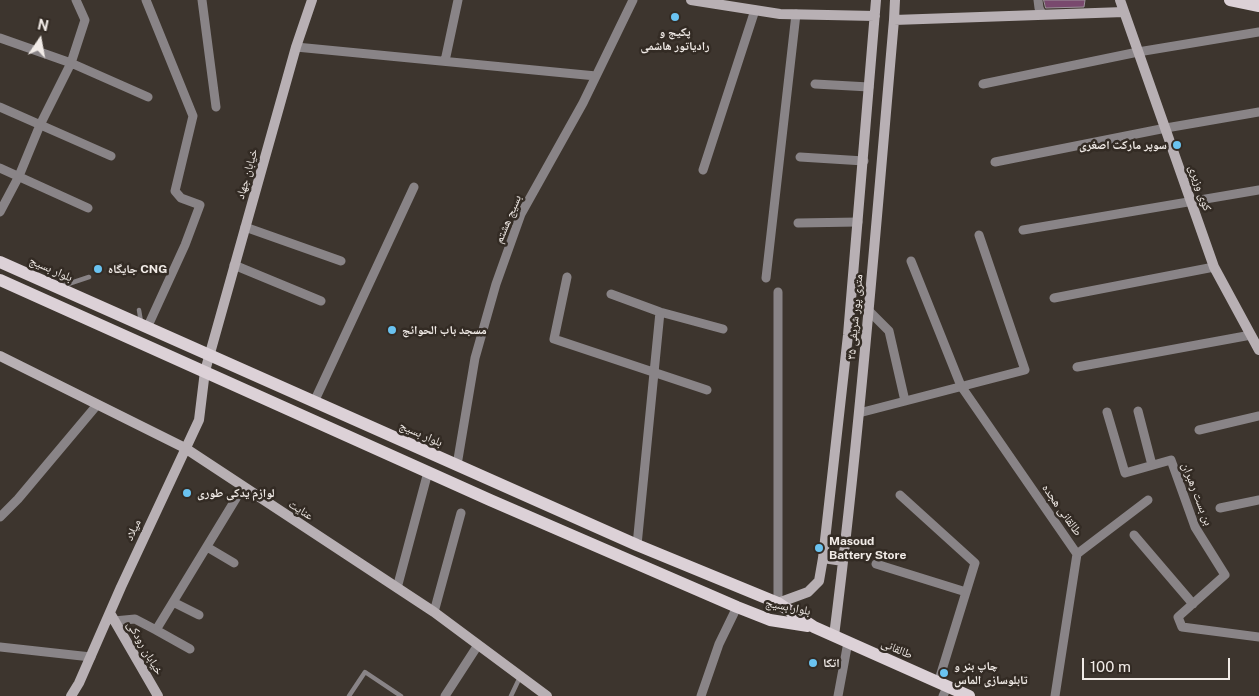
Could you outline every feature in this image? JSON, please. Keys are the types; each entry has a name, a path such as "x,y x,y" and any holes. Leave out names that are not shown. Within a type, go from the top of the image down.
{"main road":[{"path":"1230,0 1259,6"},
{"name":"بلوار بسیج","path":"0,262 637,545 778,603 814,627"},
{"name":"بلوار بسیج","path":"0,280 428,472 737,607 770,620 814,627"},
{"name":"طالقانی","path":"814,627 943,688 969,696"}],"street":[{"path":"0,212 19,176 40,125 71,64 85,20 76,0"},
{"path":"129,337 142,325 185,245 200,204 181,198 175,191 193,116 146,0"},
{"path":"202,0 216,107"},
{"name":"خیابان جهاد","path":"204,371 296,47 312,0"},
{"path":"445,61 458,0"},
{"name":"بسیج هشتم","path":"458,465 475,358 496,284 521,214 583,103 633,0"},
{"path":"692,0 780,14 875,16"},
{"name":"۳۵ متری پور شریفی","path":"778,603 808,592 819,581 823,558 847,344 864,161 876,0"},
{"name":"۳۵ متری پور شریفی","path":"834,636 859,413 895,0"},
{"path":"1038,0 1042,14"},
{"name":"کوی وزیری","path":"1120,0 1214,266 1259,350"},
{"path":"703,170 755,10"},
{"path":"894,20 1124,12"},
{"path":"766,278 796,14"},
{"path":"983,84 1138,52 1259,32"},
{"path":"0,38 71,64 148,97"},
{"path":"296,47 596,76"},
{"path":"815,84 869,87"},
{"path":"0,107 111,156"},
{"path":"995,162 1166,128 1259,112"},
{"path":"800,157 864,161"},
{"path":"0,168 88,208"},
{"path":"314,402 414,188"},
{"path":"1023,230 1259,190"},
{"path":"798,222 858,222"},
{"path":"245,227 341,261"},
{"path":"859,413 1025,370 979,235"},
{"name":"طالقانی هجده","path":"911,261 961,386 1077,554 1055,696"},
{"path":"234,265 322,301"},
{"path":"1054,298 1214,266"},
{"path":"567,277 554,339 707,390"},
{"path":"778,292 778,603"},
{"path":"611,294 660,312 723,329"},
{"path":"868,310 889,331 904,401"},
{"path":"637,545 660,312"},
{"path":"1078,367 1251,335"},
{"name":"عنایت","path":"2,360 185,448 434,612 547,696"},
{"name":"میلاد","path":"71,696 79,684 91,656 112,617 199,420 204,371"},
{"path":"0,517 18,499 97,405"},
{"path":"1138,411 1152,465"},
{"name":"بن بست رهبران","path":"1107,412 1125,473 1170,460 1195,527 1225,575 1178,617 1182,627 1259,637"},
{"path":"1199,430 1259,416"},
{"path":"397,588 428,472"},
{"path":"156,630 243,487"},
{"path":"900,495 975,563 966,592 943,688"},
{"path":"1077,554 1148,500"},
{"path":"1220,508 1259,500"},
{"path":"434,612 461,513"},
{"path":"1134,535 1193,604"},
{"path":"207,547 234,563"},
{"path":"823,558 843,561"},
{"path":"876,564 966,592"},
{"path":"173,602 199,616"},
{"path":"701,696 719,644 737,607"},
{"path":"112,617 135,619 190,649"},
{"name":"خیابان رودکی","path":"112,617 158,696"},
{"path":"838,696 848,642"},
{"path":"446,696 478,645"},
{"path":"0,648 91,656"}],"lane":[{"path":"57,287 89,277"},
{"path":"139,310 142,325"},
{"path":"349,696 365,672 401,696"},
{"path":"511,696 520,676"}],"building":[{"path":"1044,0 1085,0 1084,7 1046,8"}],"place":[{"name":"پکیج و رادیاتور هاشمی","path":"675,17"},
{"name":"سوپر مارکت اصغری","path":"1177,145"},
{"name":"جایگاه CNG","path":"98,269"},
{"name":"مسجد باب الحوائج","path":"392,330"},
{"name":"لوازم یدکی طوری","path":"187,493"},
{"name":"Masoud Battery Store","path":"819,548"},
{"name":"اتکا","path":"813,663"},
{"name":"چاپ بنر و تابلوسازی الماس","path":"944,673"}]}
